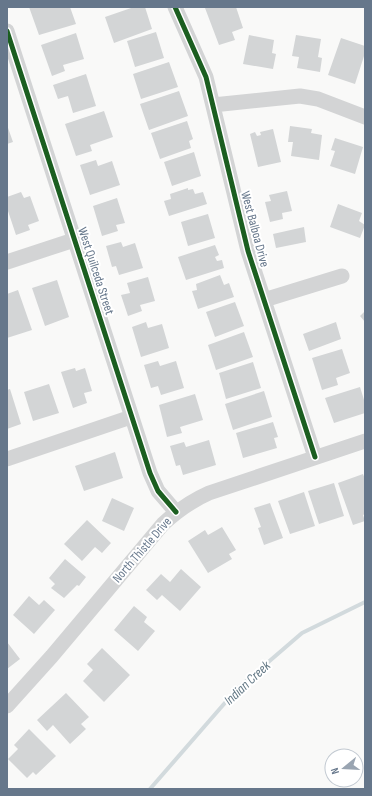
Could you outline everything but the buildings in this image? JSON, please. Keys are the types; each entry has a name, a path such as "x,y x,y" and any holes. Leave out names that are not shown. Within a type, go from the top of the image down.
{"street":[{"name":"West Balboa Drive","path":"175,7 206,77 248,251 315,457"},
{"name":"West Quilceda Street","path":"7,31 13,72 74,240 131,417 154,482 176,512"},
{"path":"213,105 300,96 318,99 365,117"},
{"path":"7,262 74,240"},
{"path":"264,300 342,276"},
{"path":"7,459 131,417"},
{"name":"North Thistle Drive","path":"7,706 52,656 162,524 176,512 192,501 209,494 365,441"}],"waterway":[{"name":"Indian Creek","path":"150,789 237,689 302,633 365,602"}],"cycle path":[{"path":"175,7 206,77 248,251 315,457"},
{"path":"7,31 150,473 158,491 176,512"}]}
